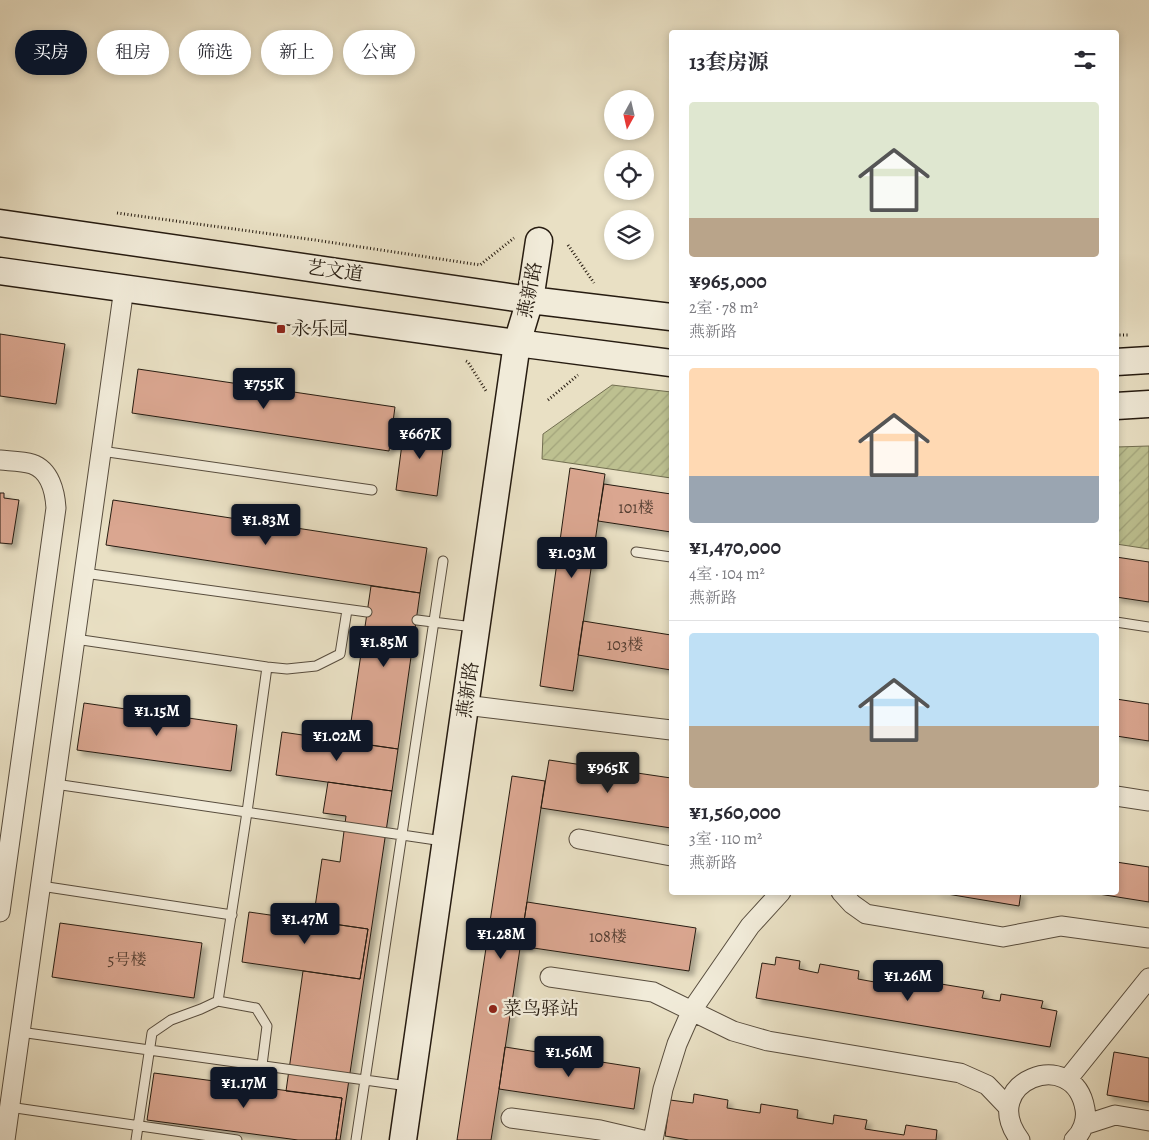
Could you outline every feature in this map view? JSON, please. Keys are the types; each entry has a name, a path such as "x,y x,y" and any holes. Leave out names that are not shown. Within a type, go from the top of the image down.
{"main road":[{"name":"艺文道","path":"0,222 530,300 669,317"},
{"name":"燕新路","path":"403,1140 518,343 530,300 527,240"},
{"path":"0,271 669,363"},
{"path":"1119,362 1149,360"},
{"path":"1119,406 1149,404"}],"street":[{"path":"5,1140 124,288"},
{"path":"0,460 34,464 45,474 55,491 56,508 0,912"},
{"path":"466,705 669,730"},
{"path":"1119,796 1149,801"},
{"path":"579,839 669,856"},
{"path":"653,1140 663,1089 677,1044 692,1010 750,926 778,895"},
{"path":"844,895 866,914 1003,937 1060,926 1149,938"},
{"path":"550,977 653,992 733,1032 768,1041 960,1073 987,1085 1008,1107"},
{"path":"1067,1080 1149,978"},
{"path":"1020,1140 1012,1130 1008,1118 1008,1107 1013,1094 1020,1084 1031,1078 1049,1074 1067,1080 1077,1088 1083,1099 1086,1112 1079,1133"},
{"path":"1079,1133 1115,1116 1149,1120"},
{"path":"511,1118 600,1130 643,1140"}],"lane":[{"path":"101,452 372,490"},
{"path":"636,552 669,557"},
{"path":"356,1140 444,561"},
{"path":"84,573 367,612"},
{"path":"75,639 267,667 287,669 316,666 340,654 347,610"},
{"path":"417,620 477,628"},
{"path":"1119,622 1149,627"},
{"path":"218,1001 232,916 267,667"},
{"path":"55,784 446,841"},
{"path":"40,886 232,916"},
{"path":"136,1140 152,1034 171,1020 218,1001 256,1008 267,1026 262,1065"},
{"path":"20,1032 411,1086"},
{"path":"9,1107 237,1140"}],"path":[{"path":"108,212 480,265 527,240"},
{"path":"568,245 593,283 603,284"}],"green space":[{"path":"612,385 669,392 669,478 542,459 543,434"},
{"path":"1149,446 1149,549 1119,544 1119,447"}],"building":[{"path":"0,334 65,344 56,404 0,396"},
{"path":"138,369 395,407 389,451 132,413"},
{"path":"405,421 427,424 443,449 437,496 396,490"},
{"path":"570,468 605,474 573,691 540,686"},
{"path":"604,484 669,494 669,532 598,521"},
{"path":"0,493 4,493 4,498 19,500 12,544 0,543"},
{"path":"113,500 427,548 420,593 106,545"},
{"path":"1119,557 1149,562 1149,602 1119,597"},
{"path":"371,586 420,593 398,749 348,742"},
{"path":"583,621 669,635 669,670 578,655"},
{"path":"1119,699 1149,704 1149,741 1119,736"},
{"path":"84,703 237,725 231,771 77,750"},
{"path":"282,732 398,749 392,791 276,775"},
{"path":"549,760 669,778 669,828 541,808"},
{"path":"512,776 545,781 499,1089 491,1140 457,1140"},
{"path":"328,782 392,791 340,1140 336,1140 342,1098 286,1091 303,971 360,979 368,929 313,921 322,859 340,862 346,816 323,813"},
{"path":"1119,862 1149,867 1149,902 1105,895 1119,895"},
{"path":"953,895 1021,895 1019,906"},
{"path":"527,902 696,928 689,971 520,946"},
{"path":"249,912 368,929 360,979 242,962"},
{"path":"60,923 202,943 194,998 52,977"},
{"path":"776,957 800,961 799,969 818,973 820,964 859,971 858,979 880,983 881,975 921,981 920,988 939,991 941,984 984,991 982,998 1000,1001 1001,994 1043,1001 1041,1008 1057,1011 1050,1047 756,998 762,963 775,965"},
{"path":"505,1047 640,1068 634,1109 499,1089"},
{"path":"1114,1052 1149,1058 1149,1102 1107,1095"},
{"path":"154,1073 342,1098 336,1140 298,1140 147,1120"},
{"path":"694,1094 728,1100 727,1108 760,1113 761,1104 798,1110 797,1118 833,1124 834,1115 867,1120 865,1129 904,1135 906,1125 937,1130 936,1140 689,1140 665,1136 670,1100 693,1103"}],"place":[{"name":"永乐园","path":"281,329"},
{"name":"菜鸟驿站","path":"493,1009"}]}
